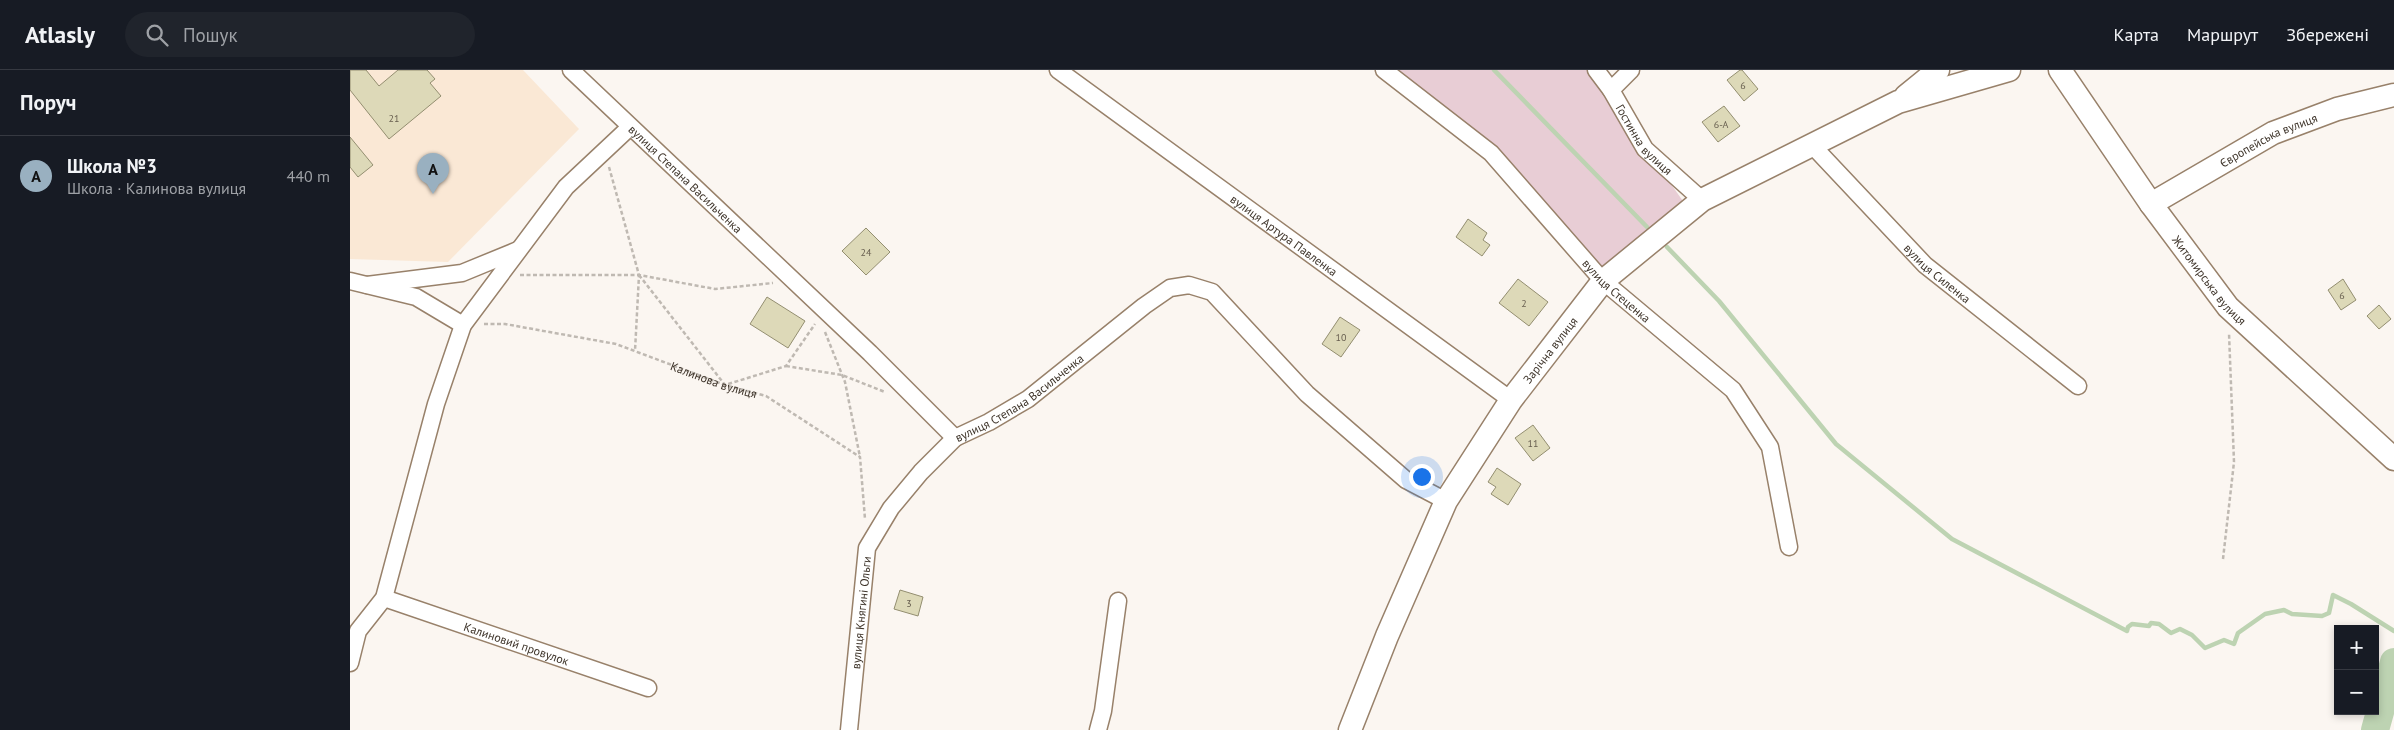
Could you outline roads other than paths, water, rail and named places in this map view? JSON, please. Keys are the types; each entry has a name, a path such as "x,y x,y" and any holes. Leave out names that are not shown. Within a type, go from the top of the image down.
{"street":[{"name":"вулиця Степана Васильченка","path":"571,70 810,296 955,438 989,422 1028,399 1144,306 1170,288 1190,285 1212,292 1307,394 1406,480 1446,501"},
{"name":"вулиця Артура Павленка","path":"1058,70 1511,400"},
{"name":"вулиця Стеценка","path":"1384,70 1491,153 1603,281 1733,390 1770,448 1789,548"},
{"name":"Гостинна вулиця","path":"1596,70 1611,90 1645,149 1702,200"},
{"path":"1611,90 1631,70"},
{"name":"Зарічна вулиця","path":"1898,102 1938,70"},
{"name":"Зарічна вулиця","path":"1350,730 1387,636 1446,501 1511,400 1603,281 1702,200 1898,102 2009,70"},
{"name":"Житомирська вулиця","path":"2060,70 2151,204 2228,307 2385,442 2394,459"},
{"name":"Європейська вулиця","path":"2151,204 2273,133 2337,109 2394,95"},
{"path":"350,663 358,631 384,598 436,404 463,325 566,187 630,126"},
{"name":"вулиця Силенка","path":"1812,144 1925,265 2078,386"},
{"path":"368,285 462,273 518,250"},
{"path":"350,281 416,297 463,325"},
{"name":"вулиця Княгині Ольги","path":"849,730 860,600 868,548 891,508 921,472 955,438"},
{"name":"Калиновий провулок","path":"384,598 648,688"},
{"path":"1098,730 1104,710 1118,601"}],"waterway":[{"path":"1494,70 1647,227"},
{"path":"1667,247 1719,301 1836,444 1952,539 2127,631 2128,627 2132,624 2149,626 2151,623 2159,624 2171,633 2180,629 2192,635 2205,648 2224,640 2234,644 2238,633 2265,614 2284,610 2292,614 2322,616 2329,613 2333,595 2394,631"},
{"path":"2375,730 2394,662"}],"place":[{"name":"Школа №3","path":"433,194"}]}
